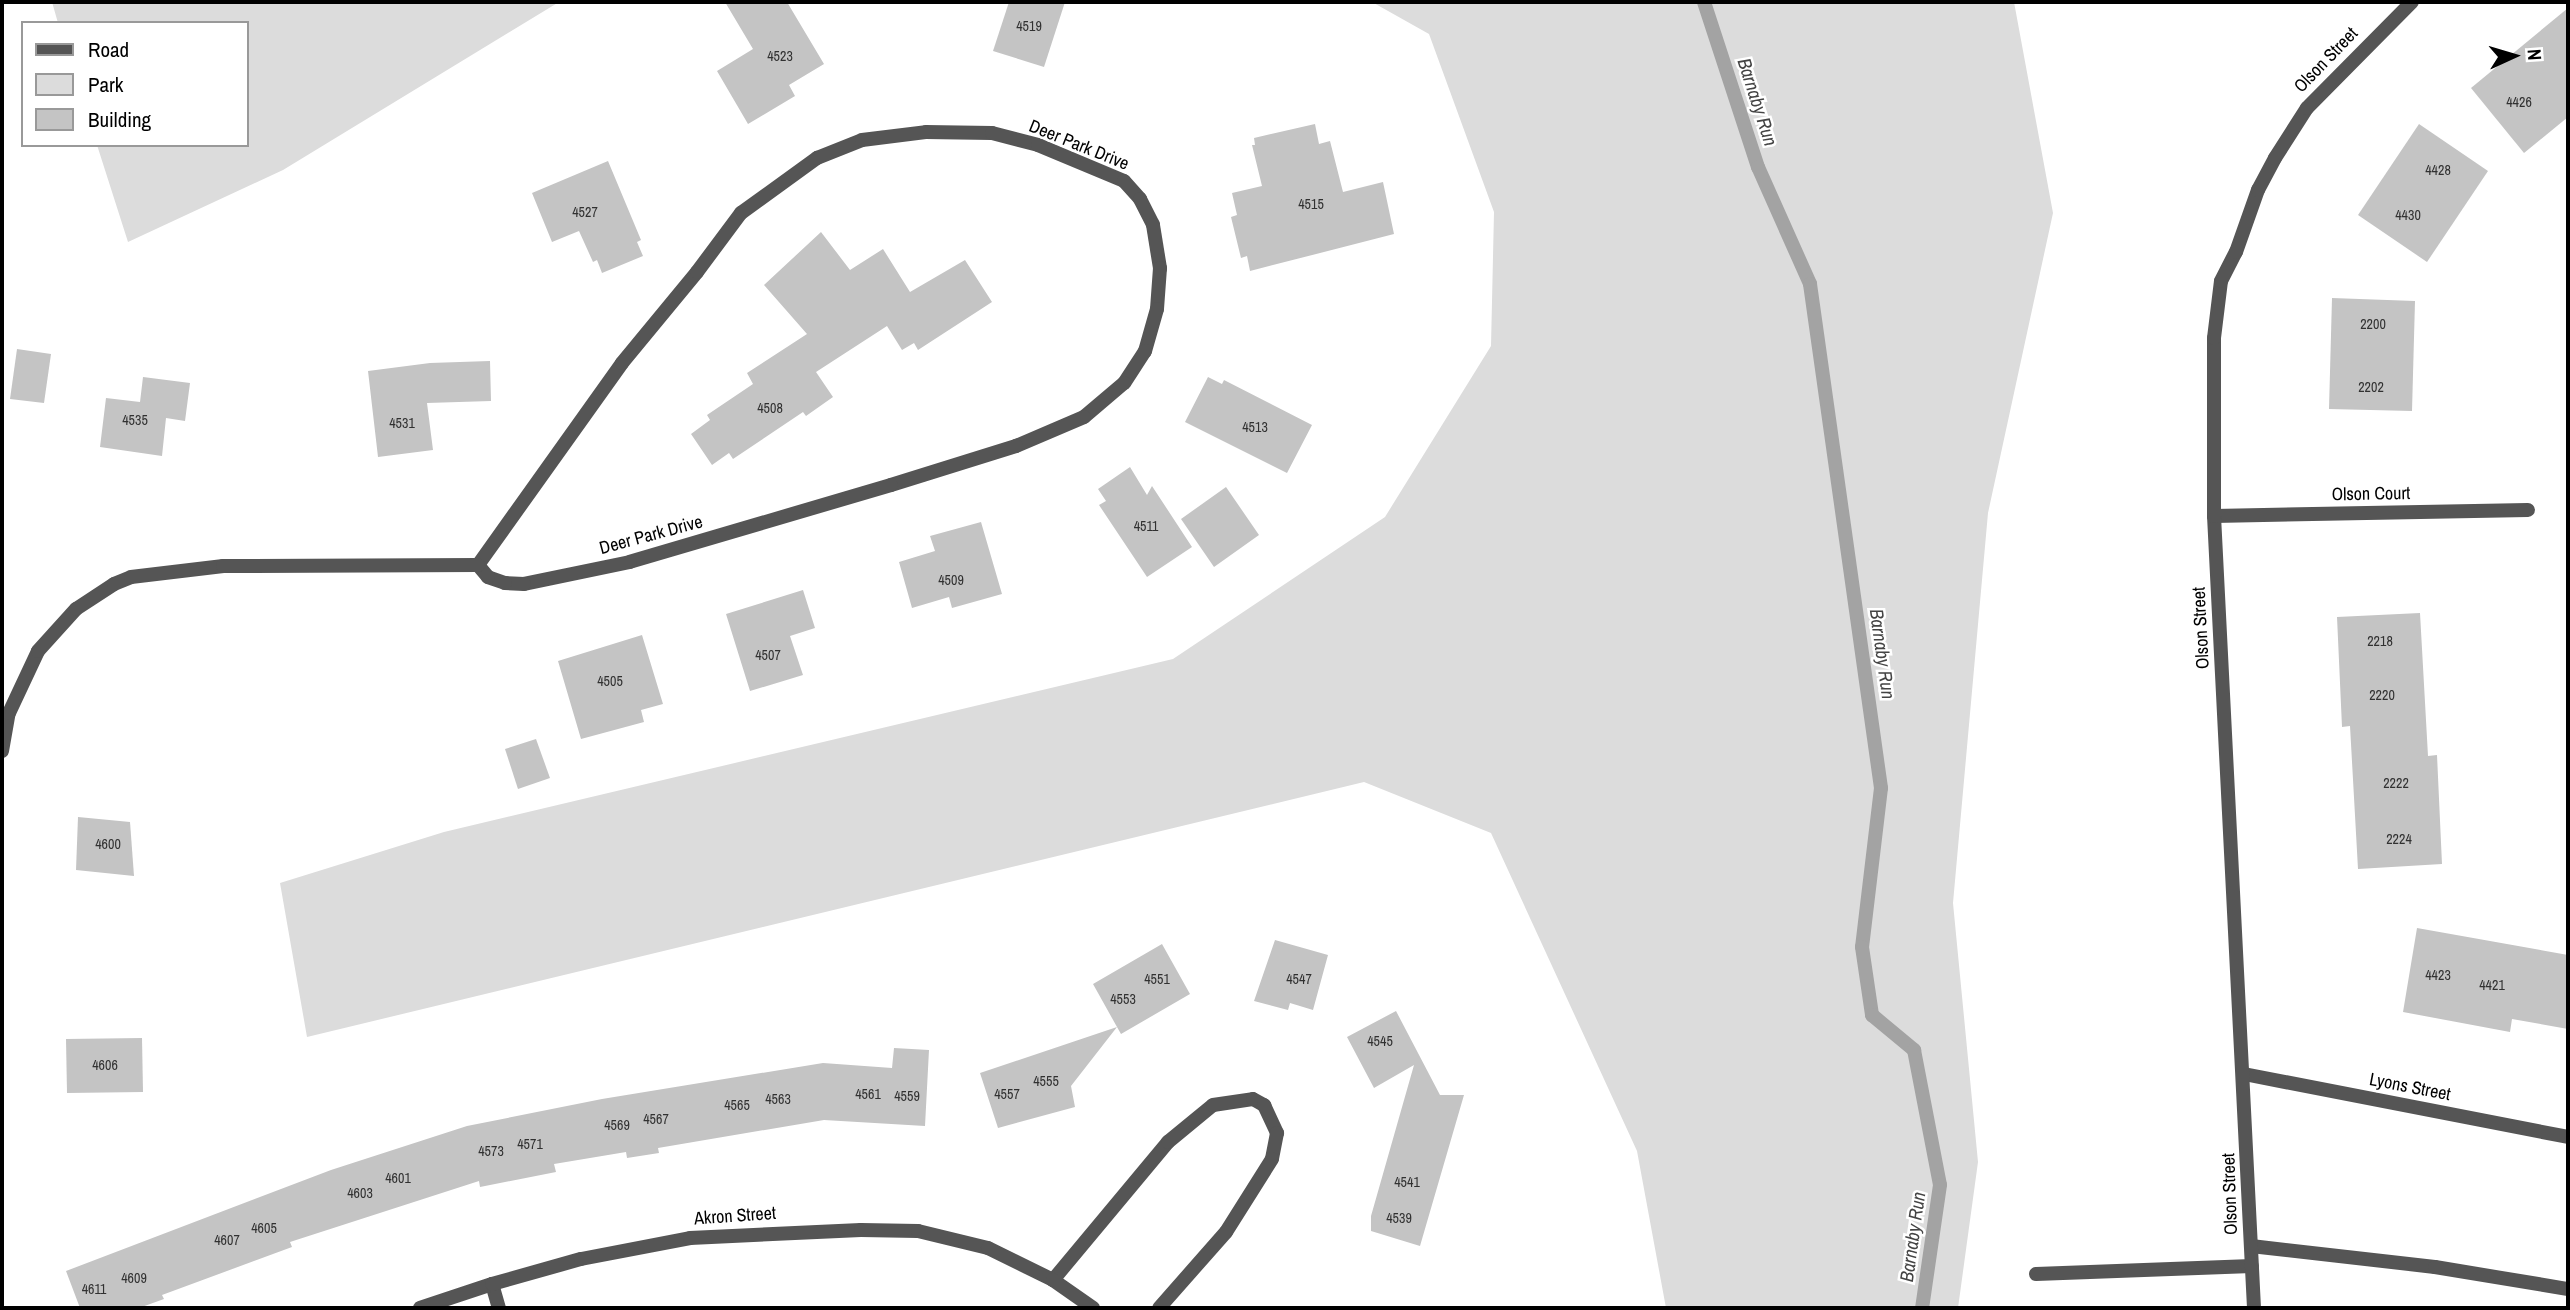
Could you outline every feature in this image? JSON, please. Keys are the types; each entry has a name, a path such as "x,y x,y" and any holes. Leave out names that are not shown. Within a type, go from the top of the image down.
{"street":[{"name":"Olson Street","path":"2253,1308 2244,1074 2214,516 2214,338 2221,281 2236,252 2258,190 2307,108 2406,3"},
{"name":"Deer Park Drive","path":"926,132 992,133 1038,145 1111,175 1124,181 1140,199 1153,225 1160,268 1157,309 1145,351 1125,383 1084,417 1017,446 630,562 524,584 505,583 488,577 478,565 622,363 698,272 741,214 817,158 862,140 926,132"},
{"name":"Olson Court","path":"2214,516 2528,510"},
{"path":"2,751 9,713 38,651 76,609 97,593 131,577 223,566 478,565"},
{"name":"Lyons Street","path":"2244,1074 2568,1137"},
{"path":"1053,1280 1168,1142 1213,1105 1253,1099 1264,1105 1277,1133 1272,1159 1226,1232 1159,1308"},
{"name":"Akron Street","path":"420,1308 492,1283 581,1259 690,1238 861,1230 918,1231 969,1242 1016,1259 1053,1280 1093,1308"},
{"path":"2251,1246 2435,1267 2568,1289"},
{"path":"2036,1275 2252,1266"},
{"path":"492,1283 499,1308"}],"green space":[{"path":"52,2 559,2 283,170 128,242 98,147 248,147 248,21 57,21"},
{"path":"1372,2 2014,2 2053,213 1988,513 1953,903 1978,1162 1958,1308 1666,1308 1637,1151 1491,833 1364,782 307,1037 280,883 444,832 1173,659 1385,517 1491,346 1494,212 1429,34"}],"building":[{"path":"725,2 787,2 824,64 789,85 795,96 748,124 717,71 753,49"},
{"path":"1009,2 1065,2 1044,67 993,51"},
{"path":"2568,8 2568,117 2524,153 2471,88"},
{"path":"1315,124 1319,144 1330,141 1343,192 1383,182 1394,234 1250,271 1247,256 1241,258 1231,217 1237,215 1232,193 1262,186 1252,145 1255,145 1254,138"},
{"path":"2419,124 2488,171 2427,262 2358,215"},
{"path":"608,161 641,240 637,242 643,256 602,273 597,260 593,262 579,231 552,242 532,193"},
{"path":"821,232 850,270 883,249 910,292 965,260 992,302 918,350 914,343 902,350 887,326 816,372 833,397 806,416 803,412 733,459 729,453 712,465 691,434 710,420 707,415 753,384 747,373 807,334 764,285"},
{"path":"2332,298 2415,301 2412,411 2329,409"},
{"path":"17,349 51,354 44,403 10,399"},
{"path":"490,361 491,401 427,403 433,450 378,457 368,371 430,363"},
{"path":"143,377 190,383 185,421 166,418 162,456 100,447 106,398 140,402"},
{"path":"1208,377 1222,384 1224,380 1312,425 1287,473 1185,422"},
{"path":"1130,467 1147,495 1152,486 1192,547 1147,577 1099,505 1106,501 1098,489"},
{"path":"1226,487 1259,535 1214,567 1181,519"},
{"path":"981,522 1002,594 952,608 949,597 912,608 899,562 935,551 930,536"},
{"path":"803,590 815,628 790,636 803,675 750,691 726,614"},
{"path":"2420,613 2428,756 2437,755 2442,864 2358,869 2350,726 2342,727 2337,617"},
{"path":"642,635 663,704 641,710 644,722 581,739 558,661"},
{"path":"536,739 550,778 518,789 505,749"},
{"path":"78,817 130,822 134,876 76,870"},
{"path":"2417,928 2568,955 2568,1029 2512,1019 2510,1032 2403,1012"},
{"path":"1275,940 1328,955 1313,1010 1290,1003 1288,1010 1254,1001"},
{"path":"1162,944 1190,994 1121,1034 1093,984"},
{"path":"1396,1011 1440,1095 1464,1095 1420,1246 1371,1231 1371,1216 1414,1065 1374,1088 1347,1037"},
{"path":"1117,1027 1071,1086 1075,1107 998,1128 980,1073"},
{"path":"142,1038 143,1092 67,1093 66,1039"},
{"path":"894,1048 929,1050 925,1126 824,1120 658,1148 659,1153 627,1158 626,1152 554,1164 556,1172 480,1187 479,1181 290,1242 292,1247 162,1295 164,1299 139,1308 80,1308 66,1271 331,1170 467,1126 602,1099 823,1063 892,1068"}],"waterway":[{"name":"Barnaby Run","path":"1704,2 1758,167 1810,284 1881,788 1862,947 1872,1015 1914,1050 1940,1185 1922,1308"}]}
